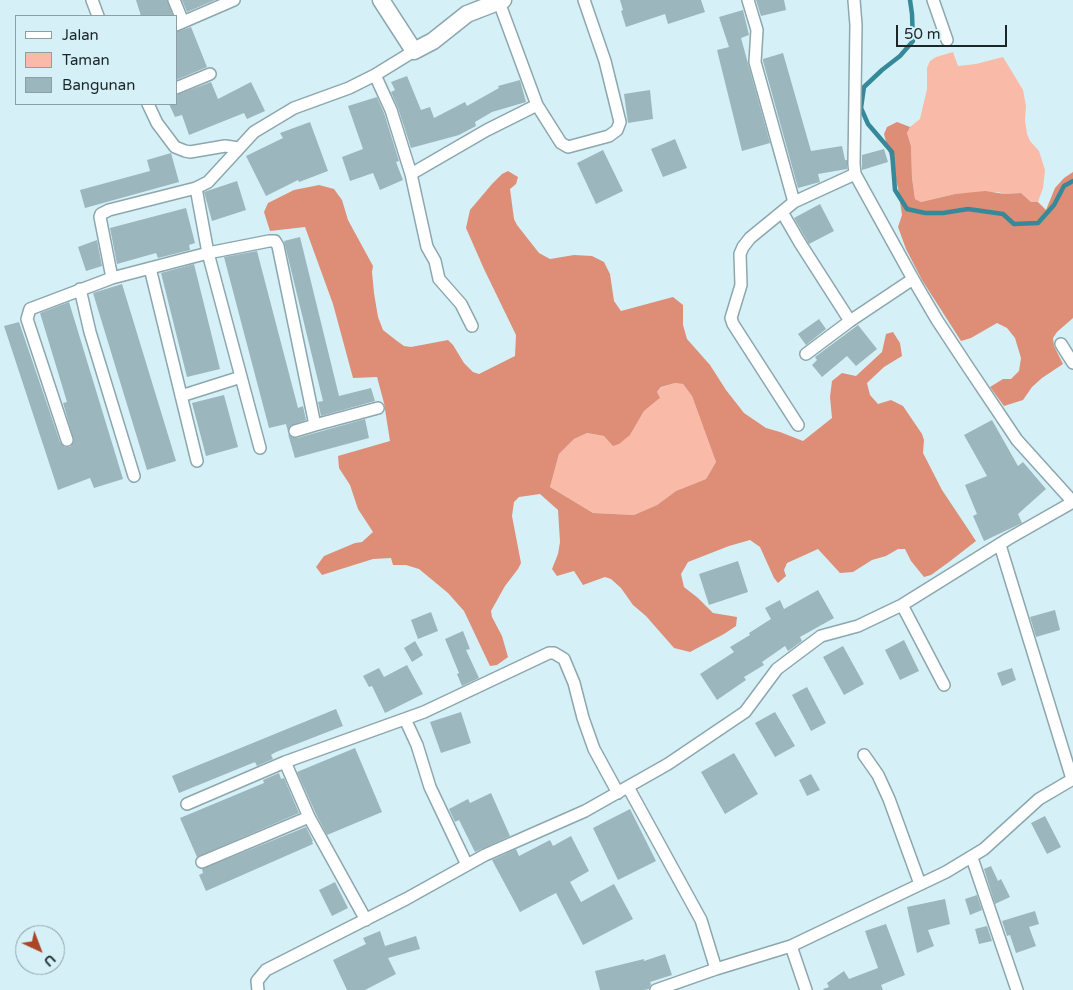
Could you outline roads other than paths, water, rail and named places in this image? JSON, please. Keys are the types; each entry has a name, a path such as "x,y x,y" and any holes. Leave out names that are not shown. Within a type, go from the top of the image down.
{"street":[{"path":"92,0 98,15"},
{"path":"174,0 177,15"},
{"path":"179,23 234,0"},
{"path":"381,0 414,51"},
{"path":"112,278 101,214 109,210 196,188 208,182 254,132 294,108 349,88 375,75 433,41 467,14 501,1 537,105 561,143 568,147 609,136 614,133 620,122 606,61 584,0"},
{"path":"748,0 757,30 756,62 794,202"},
{"path":"258,990 257,981 266,970 366,920 485,855 585,811 668,764 745,712 777,669 820,636 858,626 902,605 1073,502 1017,440 913,279 855,174 856,25 854,0"},
{"path":"933,0 947,40"},
{"path":"178,87 210,74"},
{"path":"375,75 391,110 410,174 427,247 434,261 439,279 461,304 472,326"},
{"path":"148,105 156,123 175,147 190,152 225,146 239,148"},
{"path":"410,174 487,130 537,105"},
{"path":"798,424 732,321 741,285 740,254 750,238 794,202 855,174"},
{"path":"196,188 208,253 260,448"},
{"path":"782,212 850,321"},
{"path":"67,440 27,319 30,309 112,278 208,253 269,241 275,242 278,246 315,426"},
{"path":"150,268 197,461"},
{"path":"806,354 850,321 913,279"},
{"path":"80,289 90,332 134,476"},
{"path":"1061,344 1073,363"},
{"path":"181,396 241,377"},
{"path":"295,431 378,408"},
{"path":"656,990 791,946 972,858 995,842 1039,799 1072,779 1000,545"},
{"path":"902,605 944,685"},
{"path":"187,804 285,762 424,712 549,653 554,653 564,659 574,683 583,718 594,749 623,790 687,893 701,920 716,969"},
{"path":"405,719 417,745 430,787 467,865"},
{"path":"864,755 878,775 889,799 920,884"},
{"path":"285,762 309,817 366,920"},
{"path":"202,862 309,817"},
{"path":"972,858 1017,990"},
{"path":"791,946 806,990"}],"waterway":[{"path":"910,0 913,41 900,56 864,87 861,108 868,124 892,152 895,190 907,209 925,213 943,213 968,209 1003,214 1014,224 1038,223 1054,205 1064,186 1073,181"}]}
